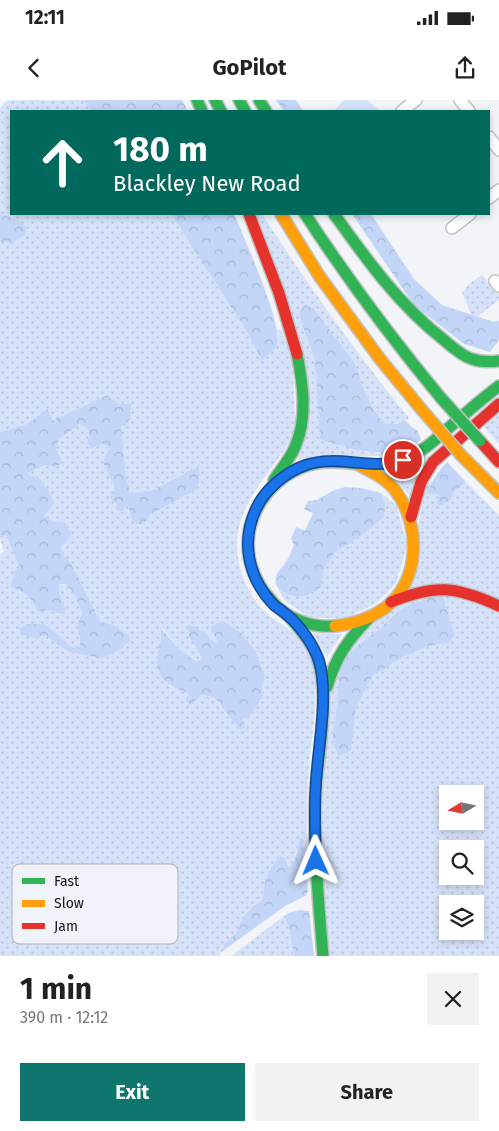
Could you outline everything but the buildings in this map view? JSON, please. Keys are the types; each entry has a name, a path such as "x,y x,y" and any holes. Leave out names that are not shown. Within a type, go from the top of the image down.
{"main road":[{"path":"249,215 289,325 300,370 304,401 300,433 296,445 285,466 258,505 248,536 252,572 263,591 277,607 289,616 309,640 321,669 323,702 315,804 318,899 323,956"},
{"path":"282,215 320,277 380,359 422,410 499,494"},
{"path":"306,215 344,273 400,349 440,398 499,462"},
{"path":"335,215 368,262 426,328 468,358 480,361 499,361"},
{"path":"268,490 288,474 309,464 340,461 357,464 391,464 403,460 422,451 499,386"},
{"path":"411,517 421,482 433,462 499,404"},
{"path":"357,464 383,478 392,486 403,500 411,517 414,536 412,566 402,588 391,602"},
{"path":"323,702 331,670 339,650 370,617 391,602 421,591 443,588 472,593 499,606"},
{"path":"289,616 308,624 329,626 344,626 370,617"}],"street":[{"path":"403,110 416,100"},
{"path":"460,100 468,110"},
{"path":"490,137 499,150"},
{"path":"452,228 469,215"}],"shaded area":[{"path":"7,100 83,100 91,110 10,110 10,215 172,215 247,332 262,360 270,354 277,343 277,329 281,330 287,344 293,373 294,434 247,504 239,528 237,551 244,579 252,596 264,611 288,628 303,644 308,652 315,677 315,708 307,795 307,877 302,867 304,840 298,847 289,868 285,858 280,855 276,860 267,876 263,900 245,913 241,919 239,929 224,946 220,956 0,956 0,554 4,552 0,538 6,535 20,568 10,586 27,597 38,612 48,610 59,614 66,610 59,592 59,584 71,590 79,605 82,615 79,624 79,648 72,647 45,624 35,638 44,635 85,655 117,627 100,621 71,564 64,556 61,547 68,540 65,523 54,521 44,516 52,507 48,491 38,478 26,473 63,461 56,448 59,439 80,424 88,429 87,443 104,443 109,449 106,460 114,493 125,506 128,506 131,517 144,524 151,514 194,492 199,484 199,468 187,471 153,490 129,493 121,425 131,403 120,404 106,395 52,422 47,410 27,424 0,432 0,242 12,243 24,236 17,220 0,214 0,108","holes":["222,621 256,652 265,677 262,688 263,697 249,717 243,719 239,729 226,709 213,697 191,694 170,686 158,651 162,638 160,628 164,630 180,650 197,663 202,658 194,645 214,644 217,641 211,631"]},
{"path":"344,100 367,100 379,110 335,110"},
{"path":"254,215 263,215 333,318 409,418 400,423 383,423 363,389 356,365 300,313 315,360 318,392 365,452 394,450 421,440 401,455 298,459 308,426"},
{"path":"482,275 499,295 499,300 477,317 471,314 462,293 469,284"},
{"path":"499,411 499,444 483,426"},
{"path":"426,455 411,497 386,469"},
{"path":"432,482 428,494 437,494 439,497 453,493 466,482 499,515 499,599 411,588 419,520 427,484"},
{"path":"381,493 397,506 407,546 396,583 377,603 344,619 309,617 284,600 278,588 284,594 324,570 335,552 355,540 385,503"},
{"path":"432,594 458,596 475,600 499,611 499,956 329,956 322,884 321,828 327,702 331,680 338,660 350,641 383,616 409,602","holes":["442,595 455,635 448,643 428,646 401,658 373,676 356,708 351,751 339,756 334,745 333,729 339,676 345,659 358,645 401,610 417,602"]},
{"path":"313,633 342,634 327,657"},
{"path":"284,916 289,927 294,956 231,956"}],"green space":[{"path":"83,100 182,100 187,110 91,110"},
{"path":"276,100 296,100 302,110 283,110"},
{"path":"0,214 17,220 27,227 24,236 12,243 0,242"},
{"path":"172,215 234,215 262,280 277,334 276,347 262,361 247,332"},
{"path":"353,215 372,215 414,279 442,305 494,322 499,321 499,340 490,352 464,344 414,305"},
{"path":"305,305 313,308 356,365 363,389 383,423 396,424 406,421 418,431 421,440 393,450 370,452 320,439 315,360 299,312"},
{"path":"106,395 120,404 131,403 130,418 126,425 121,426 126,476 130,493 153,490 199,467 199,484 194,492 151,514 144,524 136,524 131,517 128,506 125,507 123,513 117,510 117,504 110,497 114,493 114,486 103,462 109,448 103,443 92,448 87,443 88,429 80,424 59,439 56,448 63,462 56,467 46,465 27,473 43,482 54,502 44,516 54,521 65,523 71,533 68,540 61,547 64,556 71,564 100,621 117,627 129,636 130,640 121,649 102,658 69,652 45,635 35,638 22,635 19,629 28,624 45,624 72,647 79,648 78,625 82,614 74,594 65,584 59,584 59,592 66,610 59,614 48,610 38,612 27,596 10,586 16,570 20,568 6,535 0,538 0,432 27,424 47,409 53,421"},
{"path":"447,462 466,482 453,493 451,500 440,506 437,504 439,497 437,494 427,494 435,477"},
{"path":"345,487 361,488 381,493 385,503 384,517 355,540 335,552 324,570 321,587 302,596 286,594 277,587 276,576 288,559 294,545 291,539 296,527 305,531 313,513 304,509 308,501 317,500 332,491"},
{"path":"442,594 455,635 448,643 428,646 401,658 373,676 356,708 351,751 339,756 334,745 333,729 339,676 345,660 358,645 401,610 413,603"},
{"path":"222,621 241,633 256,652 265,676 262,688 263,697 249,717 243,719 245,728 239,729 219,702 213,697 201,695 190,705 186,701 190,694 170,685 161,676 159,670 160,627 180,650 197,662 202,658 189,636 188,625 196,627 203,632 214,644 217,641 211,627"},
{"path":"301,837 304,840 302,867 307,877 308,892 305,896 285,906 220,953 226,942 237,933 242,917 263,900 267,876 280,855 285,858 289,868 292,865"},
{"path":"300,910 309,911 314,956 294,956 289,927 284,916"}],"traffic: fast":[{"path":"197,100 202,110"},
{"path":"215,100 220,110"},
{"path":"239,100 244,110"},
{"path":"259,100 265,110"},
{"path":"306,215 370,308 441,398"},
{"path":"335,215 384,281 412,312 457,351 468,358 489,362 499,361"},
{"path":"274,480 293,451 302,424 303,401 297,354"},
{"path":"335,626 309,624 292,617 277,607 255,577 248,551 249,533 253,517 261,501 285,476 300,468 317,463 339,462 383,465 411,457 499,386"},
{"path":"441,398 480,441"},
{"path":"289,616 313,648 322,677 323,713 316,787 315,823 323,956"},
{"path":"327,687 339,657 355,633 370,617"}],"traffic: slow":[{"path":"282,215 320,277 380,359 422,410"},
{"path":"422,410 461,455"},
{"path":"461,455 499,493"},
{"path":"335,626 361,620 385,608 397,597 411,569 413,537 405,507 393,488 384,480 357,464"}],"traffic: jam":[{"path":"249,215 279,293 297,354"},
{"path":"411,517 421,482 433,462 499,404"},
{"path":"480,441 499,462"},
{"path":"391,602 420,592 445,590 470,594 499,606"}],"route":[{"path":"316,861 315,804 323,702 321,669 309,640 289,616 267,597 255,578 248,551 249,529 258,505 268,490 288,474 304,466 330,461 357,464 391,464 403,460"}]}
